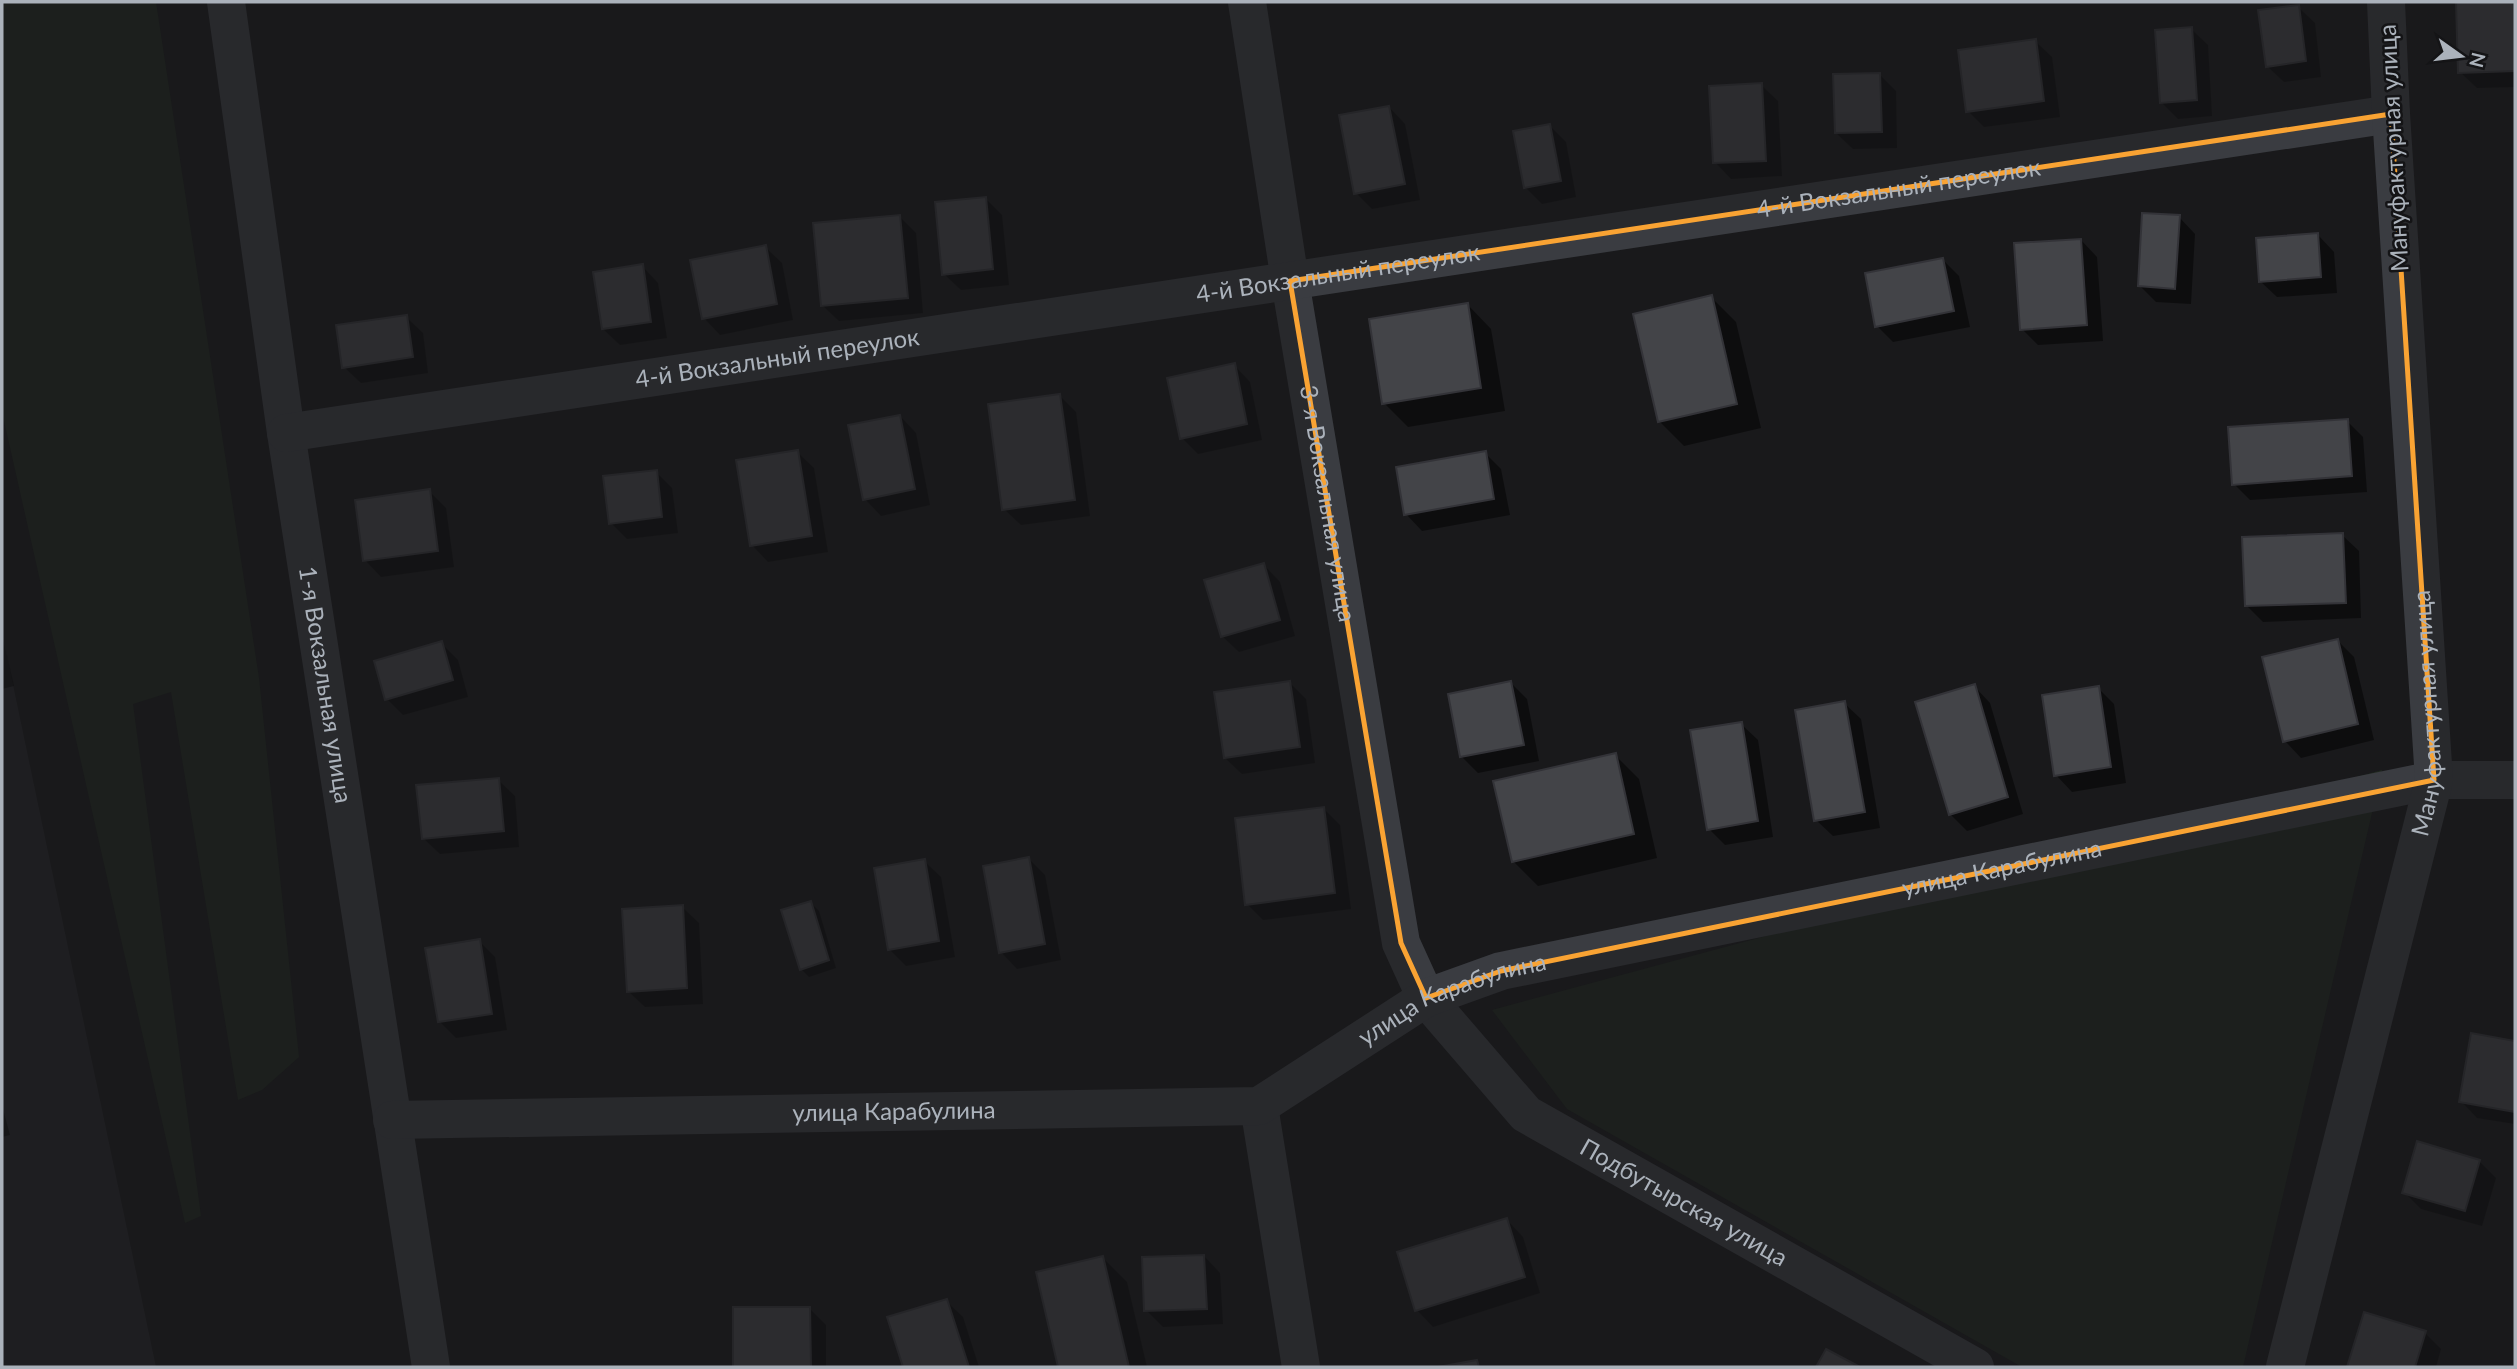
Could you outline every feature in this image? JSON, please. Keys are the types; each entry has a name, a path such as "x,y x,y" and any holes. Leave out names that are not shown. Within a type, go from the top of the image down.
{"street":[{"name":"1-я Вокзальная улица","path":"226,2 286,433 431,1367"},
{"name":"3-я Вокзальная улица","path":"1247,2 1290,281 1401,943 1426,998"},
{"name":"Мануфактурная улица","path":"2285,1367 2434,780 2386,2"},
{"name":"4-й Вокзальный переулок","path":"286,433 2391,114"},
{"name":"улица Карабулина","path":"392,1120 1259,1105 1426,998 1500,971 2434,780 2515,780"},
{"name":"Подбутырская улица","path":"1426,998 1526,1114 1975,1367"},
{"path":"1259,1105 1301,1367"}],"highlighted area":[{"path":"2391,114 2434,780 1501,971 1426,998 1401,943 1290,281"}],"shaded area":[{"path":"2,2 156,2 259,678 299,1057 262,1090 238,1100 171,692 133,704 201,1216 185,1223 2,412"},
{"path":"2,632 156,1367 2,1367"},
{"path":"2382,770 2243,1367 2022,1367 1567,1109 1492,1010"}],"building":[{"path":"2456,2 2515,2 2515,71 2458,73"},
{"path":"2299,5 2306,61 2266,67 2258,10"},
{"path":"2192,27 2197,100 2160,103 2155,30"},
{"path":"2036,39 2044,101 1966,112 1958,50"},
{"path":"1880,73 1882,132 1835,133 1833,74"},
{"path":"1762,83 1766,161 1713,163 1709,86"},
{"path":"1389,106 1405,184 1354,194 1339,115"},
{"path":"1550,124 1561,181 1524,188 1513,131"},
{"path":"986,197 993,269 942,275 935,202"},
{"path":"2142,213 2180,215 2175,289 2138,286"},
{"path":"900,215 908,298 821,306 813,223"},
{"path":"2318,233 2321,277 2259,282 2256,238"},
{"path":"2081,239 2087,325 2020,330 2014,243"},
{"path":"766,245 777,304 702,319 690,260"},
{"path":"1943,258 1954,311 1875,327 1865,273"},
{"path":"643,264 651,322 602,329 593,272"},
{"path":"1712,295 1737,404 1658,422 1633,314"},
{"path":"1468,303 1481,388 1382,404 1369,319"},
{"path":"407,315 413,357 342,368 336,325"},
{"path":"1235,363 1247,424 1180,439 1167,378"},
{"path":"1060,394 1075,500 1002,510 988,404"},
{"path":"900,415 915,489 863,500 848,425"},
{"path":"2348,419 2352,476 2232,485 2228,427"},
{"path":"798,450 812,536 750,546 736,460"},
{"path":"1486,451 1494,499 1404,515 1396,467"},
{"path":"657,470 662,517 609,524 603,476"},
{"path":"430,489 438,551 363,561 355,500"},
{"path":"2343,533 2346,603 2245,606 2242,537"},
{"path":"1264,563 1280,620 1221,637 1204,580"},
{"path":"2338,639 2358,724 2283,742 2262,657"},
{"path":"442,641 453,680 385,700 374,661"},
{"path":"1290,681 1300,747 1224,758 1214,692"},
{"path":"1511,681 1524,745 1460,757 1448,694"},
{"path":"1975,684 2008,797 1949,815 1915,702"},
{"path":"2099,686 2111,767 2054,776 2042,695"},
{"path":"1845,701 1865,812 1814,821 1795,710"},
{"path":"1742,722 1758,821 1707,830 1690,730"},
{"path":"1616,753 1634,834 1512,862 1493,781"},
{"path":"499,778 504,831 422,839 416,785"},
{"path":"1324,807 1335,893 1245,905 1235,818"},
{"path":"1029,857 1045,944 999,953 983,866"},
{"path":"925,859 939,941 888,950 874,868"},
{"path":"811,901 829,960 800,970 781,910"},
{"path":"683,905 687,988 627,992 622,909"},
{"path":"480,939 492,1014 438,1022 425,948"},
{"path":"2471,1033 2515,1041 2515,1112 2459,1102"},
{"path":"2417,1141 2480,1160 2465,1211 2402,1193"},
{"path":"1507,1218 1525,1277 1415,1311 1397,1252"},
{"path":"1204,1255 1207,1309 1144,1311 1142,1257"},
{"path":"1103,1256 1129,1367 1058,1367 1036,1272"},
{"path":"947,1299 969,1367 903,1367 887,1317"},
{"path":"733,1307 810,1307 811,1367 733,1367"},
{"path":"2364,1312 2426,1331 2415,1367 2347,1367"},
{"path":"1826,1349 1860,1367 1816,1367"},
{"path":"1477,1360 1479,1367 1438,1367"}]}
